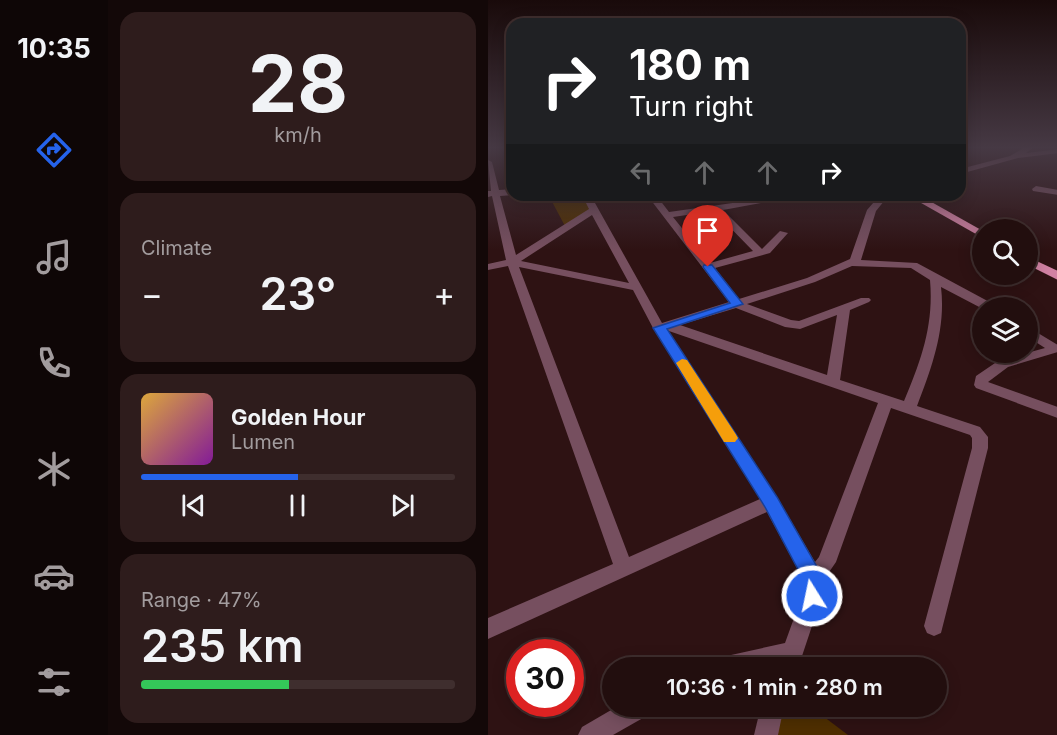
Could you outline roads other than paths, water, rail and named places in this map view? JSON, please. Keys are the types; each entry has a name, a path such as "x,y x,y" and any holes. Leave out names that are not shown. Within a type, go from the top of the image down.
{"main road":[{"path":"923,201 972,229"},
{"path":"937,201 972,222"},
{"path":"1038,256 1058,266"},
{"path":"1038,265 1058,276"}],"street":[{"path":"1036,189 1058,193"},
{"path":"506,193 491,194 512,262 624,568"},
{"path":"656,201 737,304 790,324 800,325 865,300"},
{"path":"667,215 758,201"},
{"path":"664,327 810,280 855,261 872,210 880,201"},
{"path":"512,262 590,202 637,288 664,327 771,502 813,578 812,596 791,657"},
{"path":"716,208 761,253"},
{"path":"708,267 761,253 783,233"},
{"path":"488,267 512,262 637,288"},
{"path":"846,263 863,266 913,265 972,298"},
{"path":"908,409 936,337 938,307 935,279"},
{"path":"833,382 844,308"},
{"path":"664,327 975,431 980,437 980,448 934,626"},
{"path":"1038,338 1056,350"},
{"path":"1038,353 1056,350"},
{"path":"998,363 981,379 981,385 1058,413"},
{"path":"813,578 827,562 886,401"},
{"path":"488,629 771,502"},
{"path":"590,735 622,717"},
{"path":"766,735 770,717"}]}
